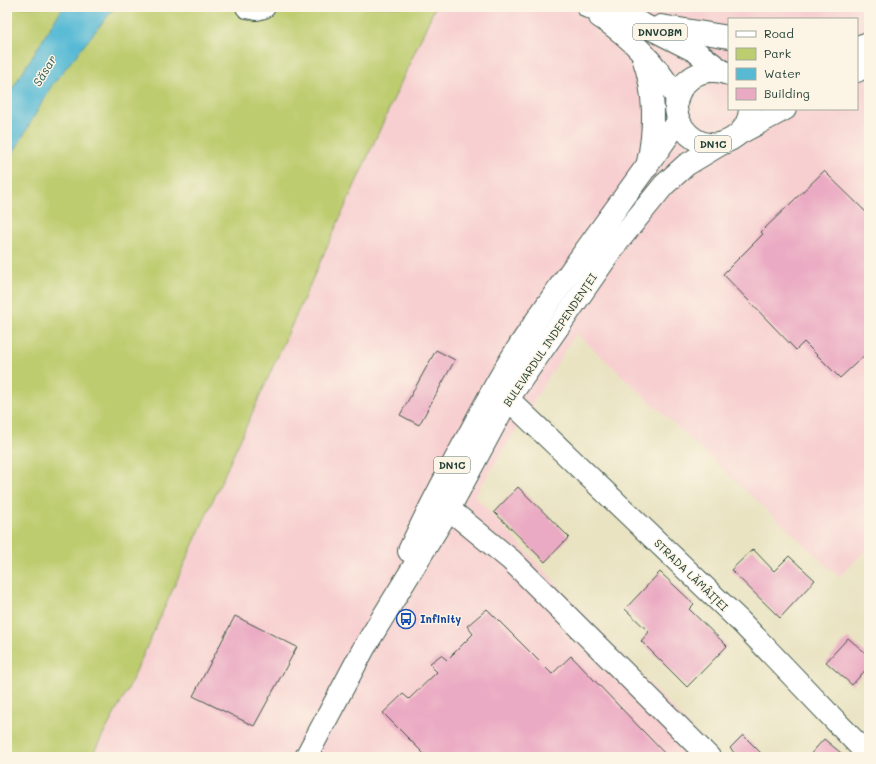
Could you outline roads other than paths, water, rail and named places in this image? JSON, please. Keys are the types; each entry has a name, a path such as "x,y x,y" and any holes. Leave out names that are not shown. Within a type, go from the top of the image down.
{"main road":[{"path":"247,7 257,9 264,7"},
{"name":"DNVOBM","path":"583,7 616,28 640,48 660,71 677,98"},
{"name":"DNVOBM","path":"588,7 638,22 728,37"},
{"name":"DNVOBM","path":"638,22 695,51 727,74"},
{"path":"858,47 869,43"},
{"name":"DNVOBM","path":"640,48 652,91 654,117 653,140 647,167"},
{"path":"858,70 869,64"},
{"path":"678,120 676,109 677,98 686,83 700,73 708,71 727,74"},
{"name":"DN1C","path":"740,133 746,124 750,110"},
{"name":"DN1C","path":"678,120 683,130 691,137 710,144 721,144 731,140 740,133 783,110"},
{"name":"BULEVARDUL INDEPENDENȚEI","path":"306,757 364,648 411,547 494,387 526,334 647,167 678,120"},
{"name":"BULEVARDUL INDEPENDENȚEI","path":"364,648 449,509 508,399 616,244 664,185 686,165 721,144"},
{"name":"STRADA LĂMÂIȚEI","path":"508,399 741,622 869,756"},
{"path":"449,509 511,560 709,757"}],"water":[{"name":"Săsar","path":"63,7 115,7 52,85 7,164 7,97"}],"place":[{"name":"Infinity","path":"406,619"}]}
